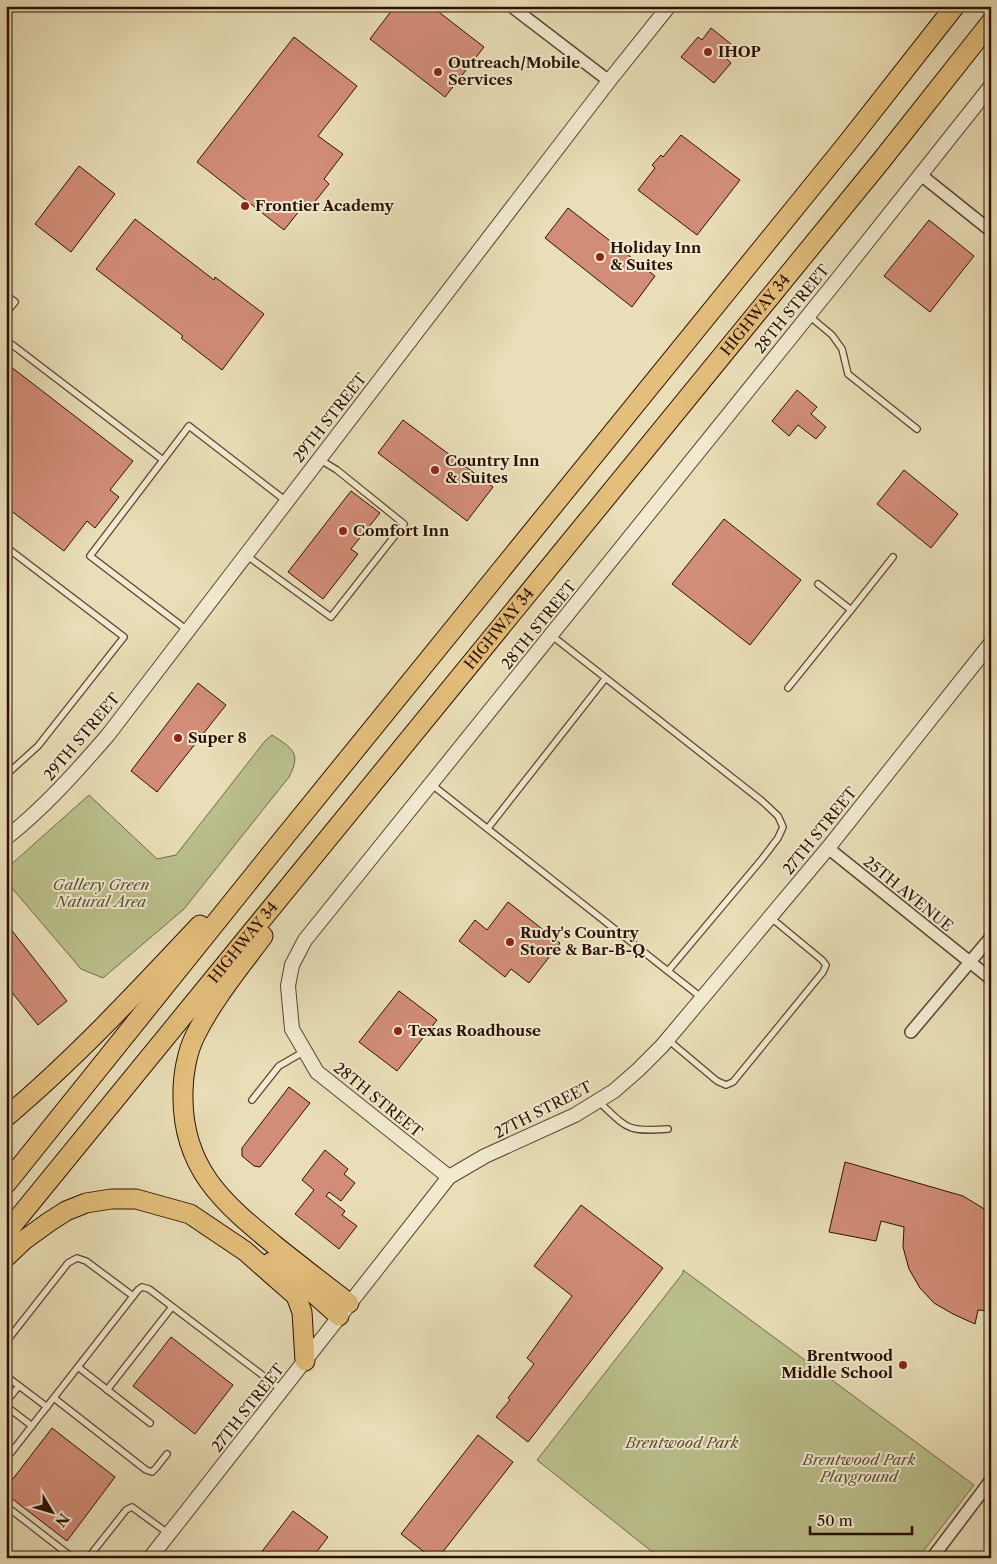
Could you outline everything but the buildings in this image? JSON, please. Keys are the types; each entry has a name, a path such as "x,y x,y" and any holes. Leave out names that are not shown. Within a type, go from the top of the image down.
{"highway":[{"path":"6,1184 845,146 955,6"},
{"name":"HIGHWAY 34","path":"6,1233 869,176 991,22"},
{"path":"6,1117 50,1080 142,987 228,894 270,855"},
{"path":"280,896 269,928 239,968 194,1038 186,1067 183,1088 182,1109 184,1128 201,1169 217,1194 236,1214 344,1310"},
{"path":"6,1256 24,1240 66,1211 86,1203 111,1199 136,1199 190,1214 245,1251 296,1296 300,1304 304,1328 305,1361"},
{"path":"245,1251 269,1261 344,1310"}],"street":[{"path":"511,6 609,81"},
{"name":"29TH STREET","path":"6,838 23,825 65,785 108,735 245,554 609,81 669,6"},
{"name":"28TH STREET","path":"449,1177 317,1072 292,1029 288,986 292,965 305,940 991,86"},
{"path":"921,175 991,231"},
{"name":"27TH STREET","path":"150,1558 449,1177 485,1156 575,1116 614,1091 638,1070 667,1040 828,848 991,643"},
{"name":"25TH AVENUE","path":"828,848 991,979"},
{"path":"912,1032 991,936"},
{"path":"932,1558 991,1480"}],"lane":[{"path":"6,295 15,302 6,313"},
{"path":"808,315 832,335 842,349 848,374 917,429"},
{"path":"6,340 163,460"},
{"path":"187,630 90,556 189,426 286,501"},
{"path":"245,554 330,616 404,524 337,470 319,458"},
{"path":"6,547 124,636 38,746 6,775"},
{"path":"788,688 893,557"},
{"path":"818,584 851,610"},
{"path":"551,636 762,801 778,816 783,827 778,838 762,859 668,971"},
{"path":"488,828 605,679"},
{"path":"431,784 702,998"},
{"path":"667,1040 717,1081 726,1085 733,1082 823,972 826,965 770,917"},
{"path":"252,1100 279,1066 305,1051"},
{"path":"598,1101 624,1125 634,1130 668,1130"},
{"path":"6,1342 68,1263 77,1258 86,1261 133,1296"},
{"path":"6,1459 142,1287 172,1307 282,1390"},
{"path":"107,1390 172,1307"},
{"path":"78,1367 150,1422"},
{"path":"6,1376 47,1407"},
{"path":"19,1386 6,1404 32,1426"},
{"path":"54,1398 146,1470 152,1472 167,1454"},
{"path":"6,1506 73,1558"},
{"path":"88,1558 126,1510 132,1506 169,1534"}],"green space":[{"name":"Gallery Green Natural Area","path":"272,735 293,752 295,762 289,777 184,909 103,978 81,969 6,881 6,869 89,795 157,859 176,855 265,741"},
{"name":"Brentwood Park","path":"683,1270 974,1485 918,1558 660,1558 537,1460 683,1273"}],"place":[{"name":"IHOP","path":"708,52"},
{"name":"Outreach/Mobile Services","path":"438,72"},
{"name":"Frontier Academy","path":"245,206"},
{"name":"Holiday Inn & Suites","path":"600,257"},
{"name":"Country Inn & Suites","path":"435,470"},
{"name":"Comfort Inn","path":"343,531"},
{"name":"Super 8","path":"178,738"},
{"name":"Rudy's Country Store & Bar-B-Q","path":"510,942"},
{"name":"Texas Roadhouse","path":"398,1031"},
{"name":"Brentwood Middle School","path":"903,1365"}],"park label":[{"name":"Brentwood Park Playground","path":"859,1468"}]}
